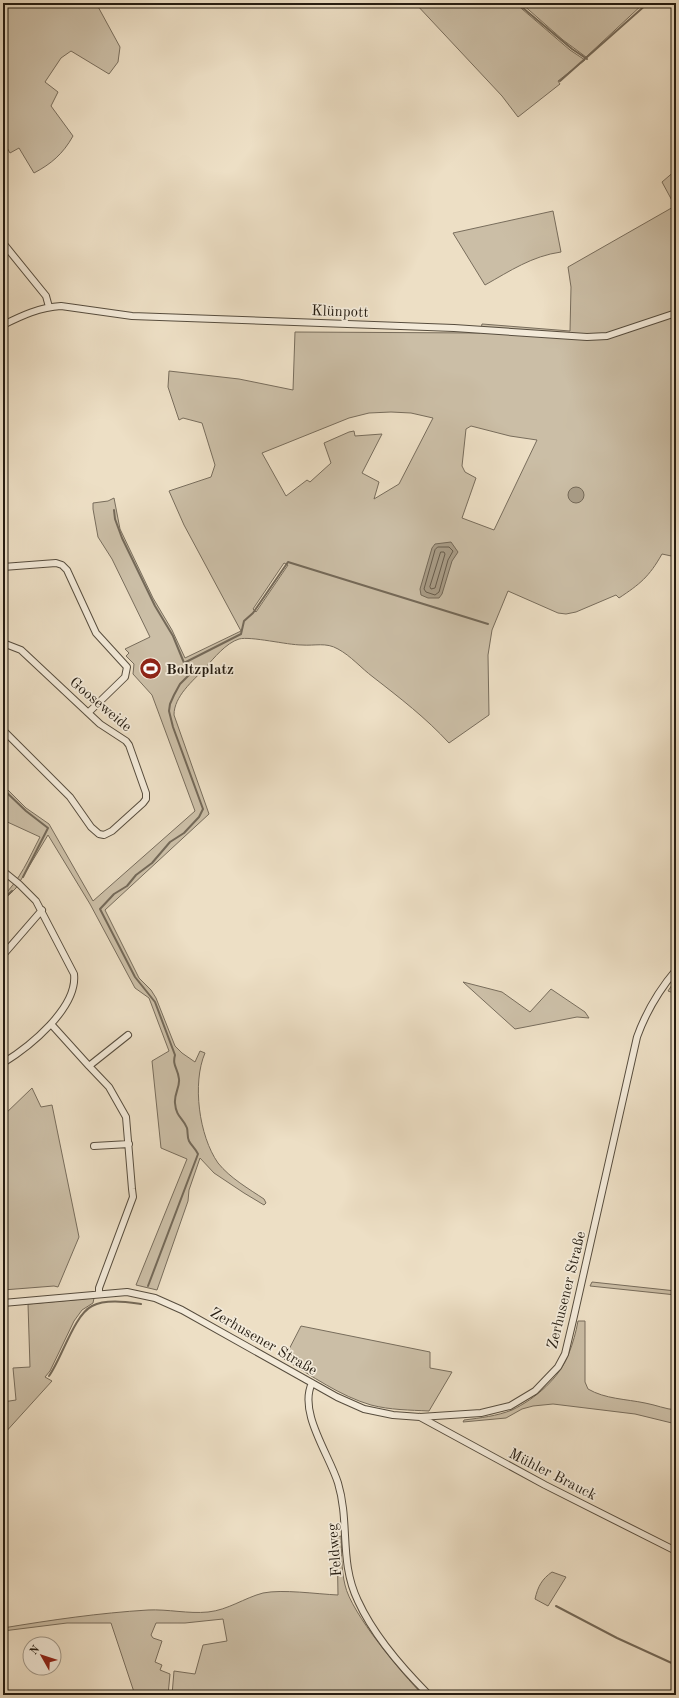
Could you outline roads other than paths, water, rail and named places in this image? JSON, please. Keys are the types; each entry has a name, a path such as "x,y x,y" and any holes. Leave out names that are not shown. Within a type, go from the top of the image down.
{"street":[{"path":"3,243 46,296 49,307"},
{"name":"Klünpott","path":"3,325 21,316 49,307 74,307 104,313 139,317 454,328 587,337 608,336 676,314"},
{"path":"3,567 56,563 62,565 67,570 96,633 127,667 126,677 88,713"},
{"name":"Gooseweide","path":"3,643 25,653 88,713 129,745 146,793 146,798 143,803 112,832 104,835 99,834 91,827 70,797 3,730"},
{"path":"3,871 19,884 36,901 42,910 74,974 75,982 71,997 51,1024 26,1047 3,1063"},
{"path":"3,955 42,910"},
{"name":"Zerhusener Straße","path":"3,1302 127,1292 155,1298 182,1310 312,1383 364,1409 393,1415 420,1417 481,1413 510,1406 535,1391 558,1367 564,1354 574,1316 637,1037 656,997 676,970"},
{"path":"51,1024 109,1087 126,1116 132,1197 99,1288 99,1294"},
{"path":"89,1066 128,1035"},
{"path":"94,1146 129,1144"},
{"name":"Feldweg","path":"312,1383 307,1396 309,1410 338,1482 345,1528 346,1566 353,1591 376,1633 399,1662 429,1695"},
{"name":"Mühler Brauck","path":"420,1417 545,1485 676,1551"}],"water":[{"path":"573,487 579,487 584,492 582,501 579,503 573,503 568,498 568,492"},
{"path":"451,542 458,552 452,561 442,594 439,598 428,598 421,595 420,589 432,548 435,544"}],"waterway":[{"path":"517,3 572,49 587,59"},
{"path":"560,81 648,3"},
{"path":"114,510 115,519 122,538 155,606 173,636 189,675 180,684 170,704 169,711 173,727 203,809 199,817 184,833 170,842 152,863 136,875 127,886 114,894 100,909 135,977 155,1002 175,1055 174,1062 179,1082 175,1097 176,1108 187,1128 189,1141 198,1154 148,1286"},
{"path":"184,663 241,634 244,621 253,613 288,562 488,624"},
{"path":"3,789 26,811 48,828 23,877"},
{"path":"3,899 12,891"},
{"path":"49,1376 74,1327 80,1318 92,1306 103,1302 129,1302 141,1304"},
{"path":"556,1606 617,1638 676,1665"}],"place":[{"name":"Boltzplatz","path":"150,669"}]}
